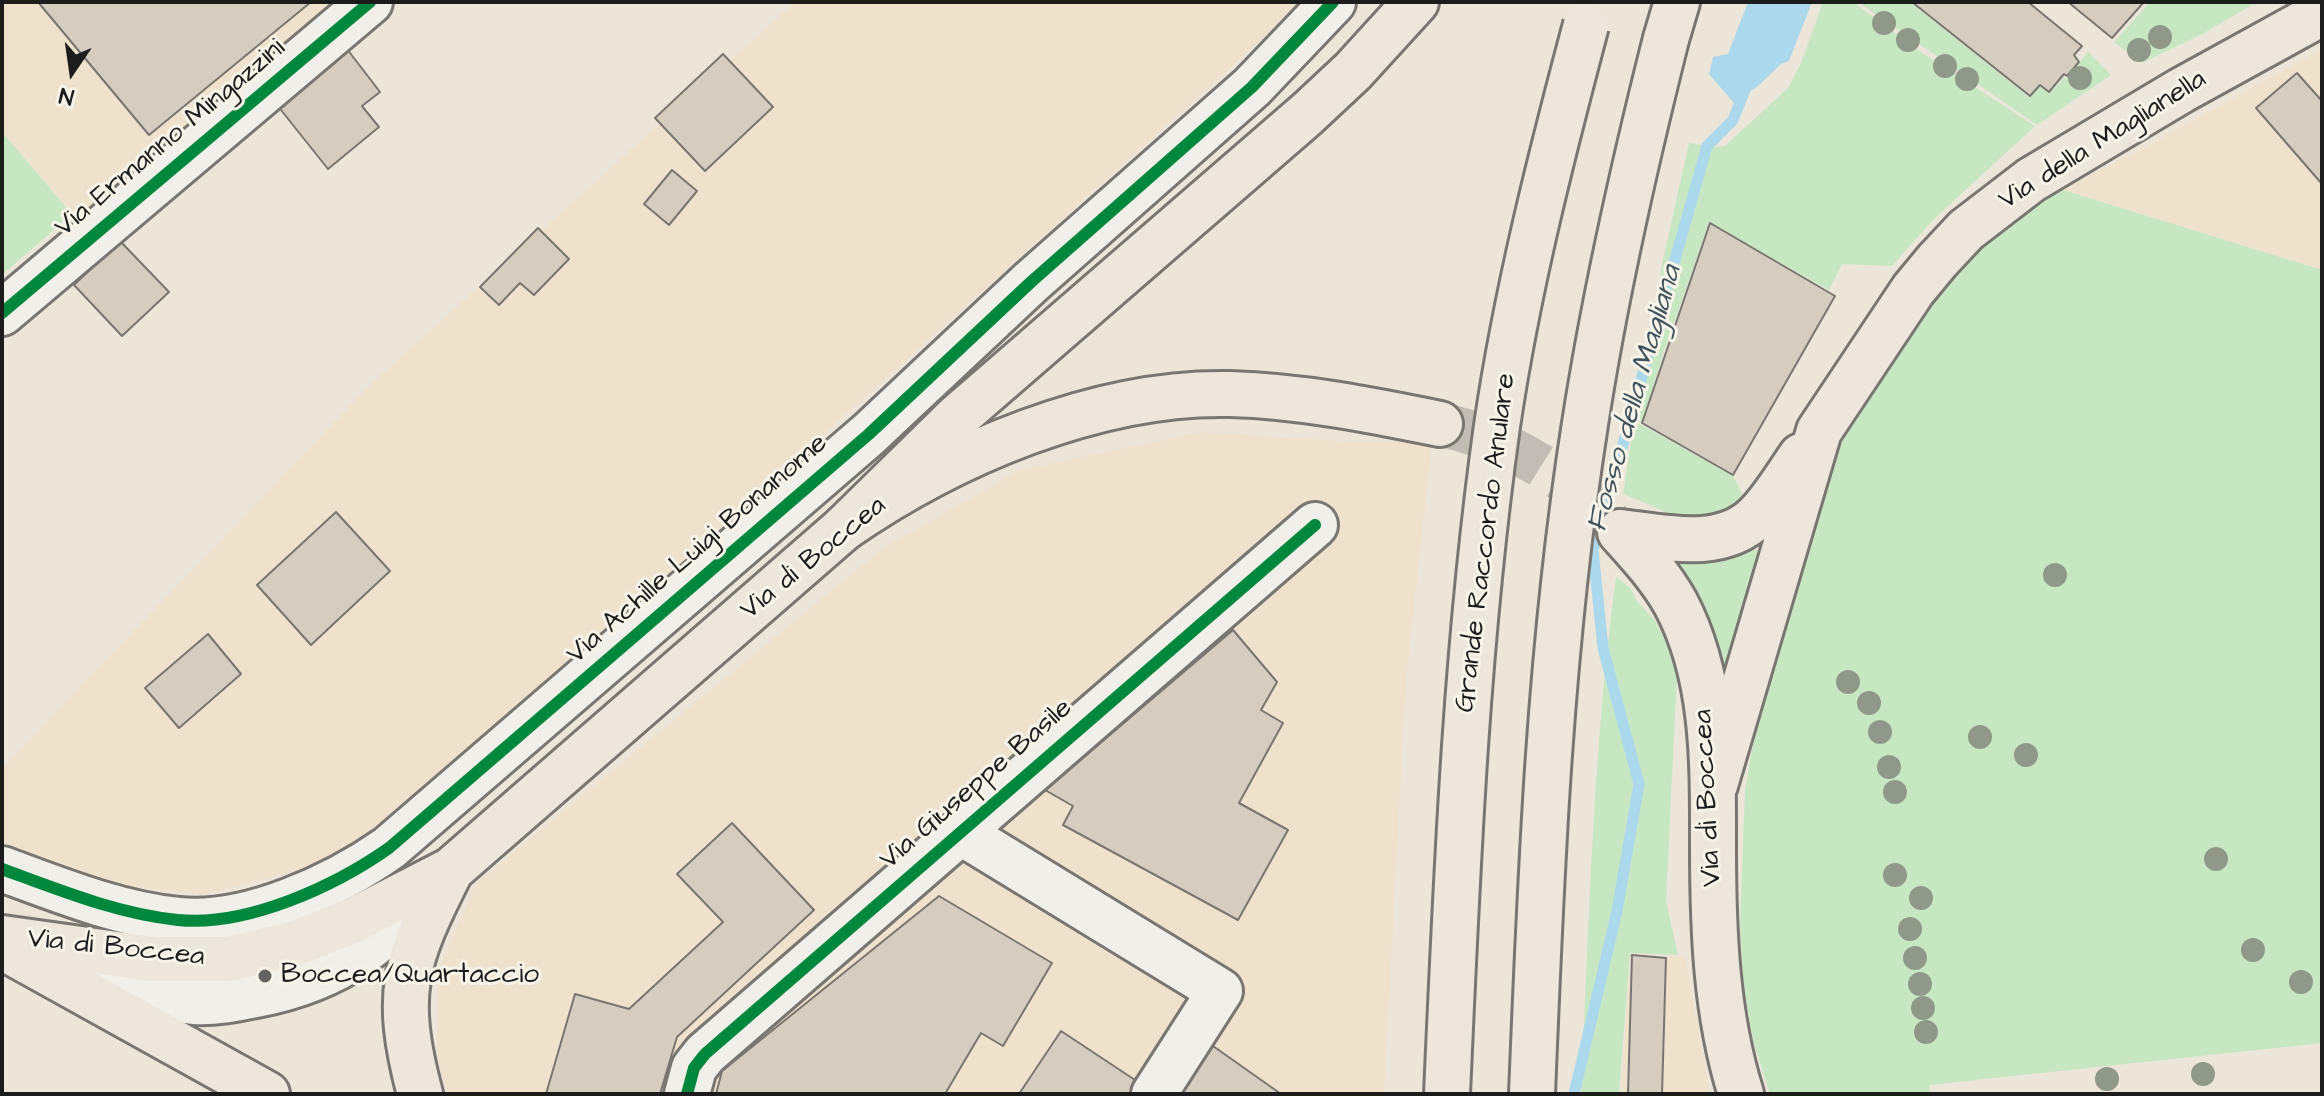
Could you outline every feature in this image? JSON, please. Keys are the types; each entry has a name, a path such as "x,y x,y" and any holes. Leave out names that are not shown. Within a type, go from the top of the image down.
{"main road":[{"path":"844,528 956,418 1307,114 1353,71 1416,2"},
{"name":"Via della Maglianella","path":"1715,785 1819,431 1913,290 1937,261 1987,213 2077,151 2322,13"},
{"name":"Grande Raccordo Anulare","path":"1447,1094 1459,814 1497,425 1546,175 1589,14"},
{"path":"1532,1094 1546,791 1566,564 1605,307 1633,170 1672,20"},
{"name":"Via di Boccea","path":"2,942 152,959 228,959 297,943 354,920 451,870 844,528 905,488 996,444 1072,419 1157,399 1227,394 1273,396 1354,407 1440,424"},
{"name":"Via di Boccea","path":"1741,1094 1727,1041 1718,979 1714,905 1715,785 1707,709 1693,644 1666,587 1620,532 1697,540 1731,533 1755,518 1764,508 1819,431"},
{"name":"Via di Boccea","path":"420,1094 405,1023 406,980 423,927 451,870"},
{"name":"Via di Boccea","path":"2,942 267,1094"}],"street":[{"name":"Via Ermanno Mingazzini","path":"2,313 370,2"},
{"name":"Via Achille Luigi Bonanome","path":"2,869 114,907 180,921 200,921 265,908 328,885 368,863 869,434 1031,282 1252,87 1333,2"},
{"name":"Via Giuseppe Basile","path":"687,1094 694,1068 705,1054 1315,525"},
{"path":"960,832 1220,991 1154,1094"}],"shaded area":[{"path":"2,2 383,2 107,253 2,132"},
{"path":"795,2 1303,2 377,837 305,868 205,894 102,884 2,845 2,768 372,383"},
{"path":"2322,49 2322,270 2063,190 2154,142"},
{"path":"1201,432 1357,442 1432,442 1406,681 1384,1094 449,1094 437,1059 437,973 476,883 882,549 1020,470"},
{"path":"1631,954 1685,957 1710,1094 1620,1094"}],"green space":[{"path":"1823,2 1853,2 1924,54 2035,126 1933,220 1892,266 1842,264 1829,290 1709,223 1642,423 1634,420 1663,260 1689,143 1725,146 1788,88 1801,63"},
{"path":"1858,2 1910,2 2029,97 2040,86 2050,93 2088,52 2111,75 2037,125"},
{"path":"2150,2 2257,2 2204,33 2142,63 2114,42"},
{"path":"2,132 72,214 2,275"},
{"path":"2031,180 2322,270 2322,1043 1929,1085 1930,1094 1770,1094 1753,1041 1743,980 1740,922 1745,791 1786,548 1843,395"},
{"path":"1634,421 1733,476 1743,496 1736,513 1683,519 1623,494"},
{"path":"1758,551 1757,562 1751,590 1728,665 1722,665 1672,563 1674,559 1710,561"},
{"path":"1616,577 1630,588 1656,622 1672,653 1677,674 1666,901 1678,955 1630,953 1619,1094 1581,1094 1597,770"}],"water":[{"path":"1748,2 1812,2 1789,61 1781,64 1734,103 1709,74 1713,57 1728,54"}],"building":[{"path":"38,2 311,2 149,135"},
{"path":"1912,2 2028,2 2082,46 2074,55 2079,62 2049,92 2040,85 2030,96"},
{"path":"2068,2 2144,2 2112,38"},
{"path":"347,49 380,92 362,106 379,127 328,169 277,105"},
{"path":"723,54 773,107 705,171 655,118"},
{"path":"2297,73 2322,101 2322,184 2256,108"},
{"path":"672,170 697,191 669,225 644,204"},
{"path":"1710,223 1835,296 1733,475 1642,423"},
{"path":"538,228 569,259 534,295 520,283 499,305 480,287"},
{"path":"120,241 169,292 122,336 74,285"},
{"path":"336,512 390,571 311,645 257,585"},
{"path":"1233,630 1277,682 1261,710 1283,723 1239,803 1288,830 1238,920 1063,825 1073,806 1045,790"},
{"path":"208,634 241,674 179,728 145,688"},
{"path":"732,823 814,910 677,1037 660,1094 546,1094 575,994 629,1009 723,922 677,874"},
{"path":"939,896 1052,963 1003,1046 981,1033 945,1094 716,1094 722,1071"},
{"path":"1632,955 1666,958 1662,1094 1628,1094"},
{"path":"1061,1031 1138,1082 1130,1094 1019,1094"},
{"path":"1213,1046 1281,1094 1178,1094"}],"waterway":[{"name":"Fosso della Magliana","path":"1574,1094 1617,911 1639,784 1603,648 1593,550 1707,146 1733,120 1747,85"}],"tunnel":[{"path":"1440,424 1492,440 1538,464 1581,495 1620,532"}],"cycle path":[{"path":"2,313 370,2"},
{"path":"2,869 133,912 178,920 205,920 232,917 289,901 343,876 389,848 869,434 1031,282 1252,87 1333,2"},
{"path":"687,1094 694,1068 705,1054 1315,525"}],"place":[{"name":"Boccea/Quartaccio","path":"265,976"}]}
